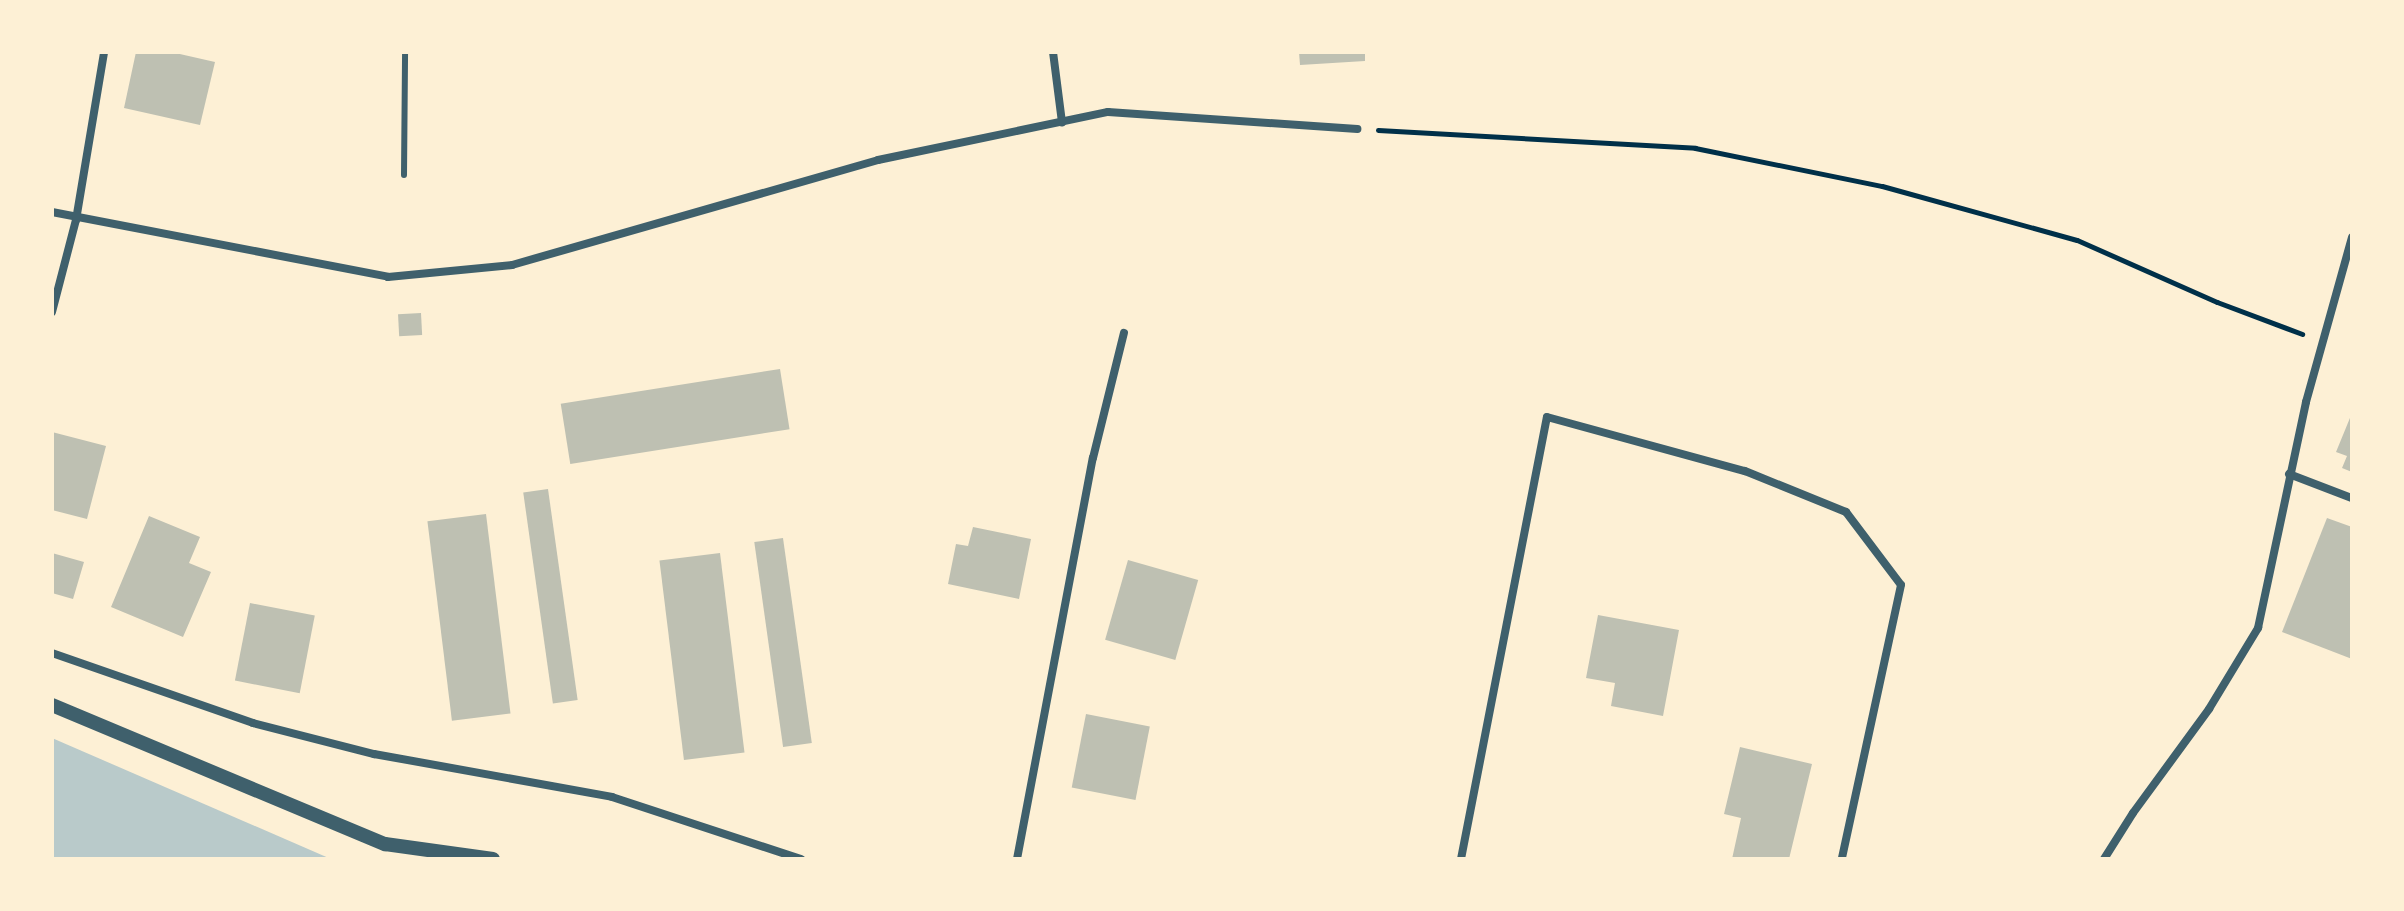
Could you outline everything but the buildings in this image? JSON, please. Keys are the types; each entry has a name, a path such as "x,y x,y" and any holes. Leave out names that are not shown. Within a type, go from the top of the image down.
{"street":[{"path":"52,312 76,220 104,52"},
{"path":"1053,52 1062,122"},
{"path":"52,212 76,220 388,277 512,265 878,160 1108,112 1357,129"},
{"path":"2104,859 2133,813 2209,709 2258,628 2289,474 2352,237"},
{"path":"1017,859 1093,458 1124,333"},
{"path":"1461,859 1547,417 1745,471 1846,512 1901,585 1842,859"},
{"path":"2289,474 2352,498"},
{"path":"52,653 253,723 374,754 612,797 801,859"},
{"path":"52,705 385,844 493,859"}],"lane":[{"path":"404,175 405,52"}],"path":[{"path":"1357,129 1695,148 1882,186 2077,240 2217,302 2323,341"}],"shaded area":[{"path":"52,738 331,859 52,859"}]}
